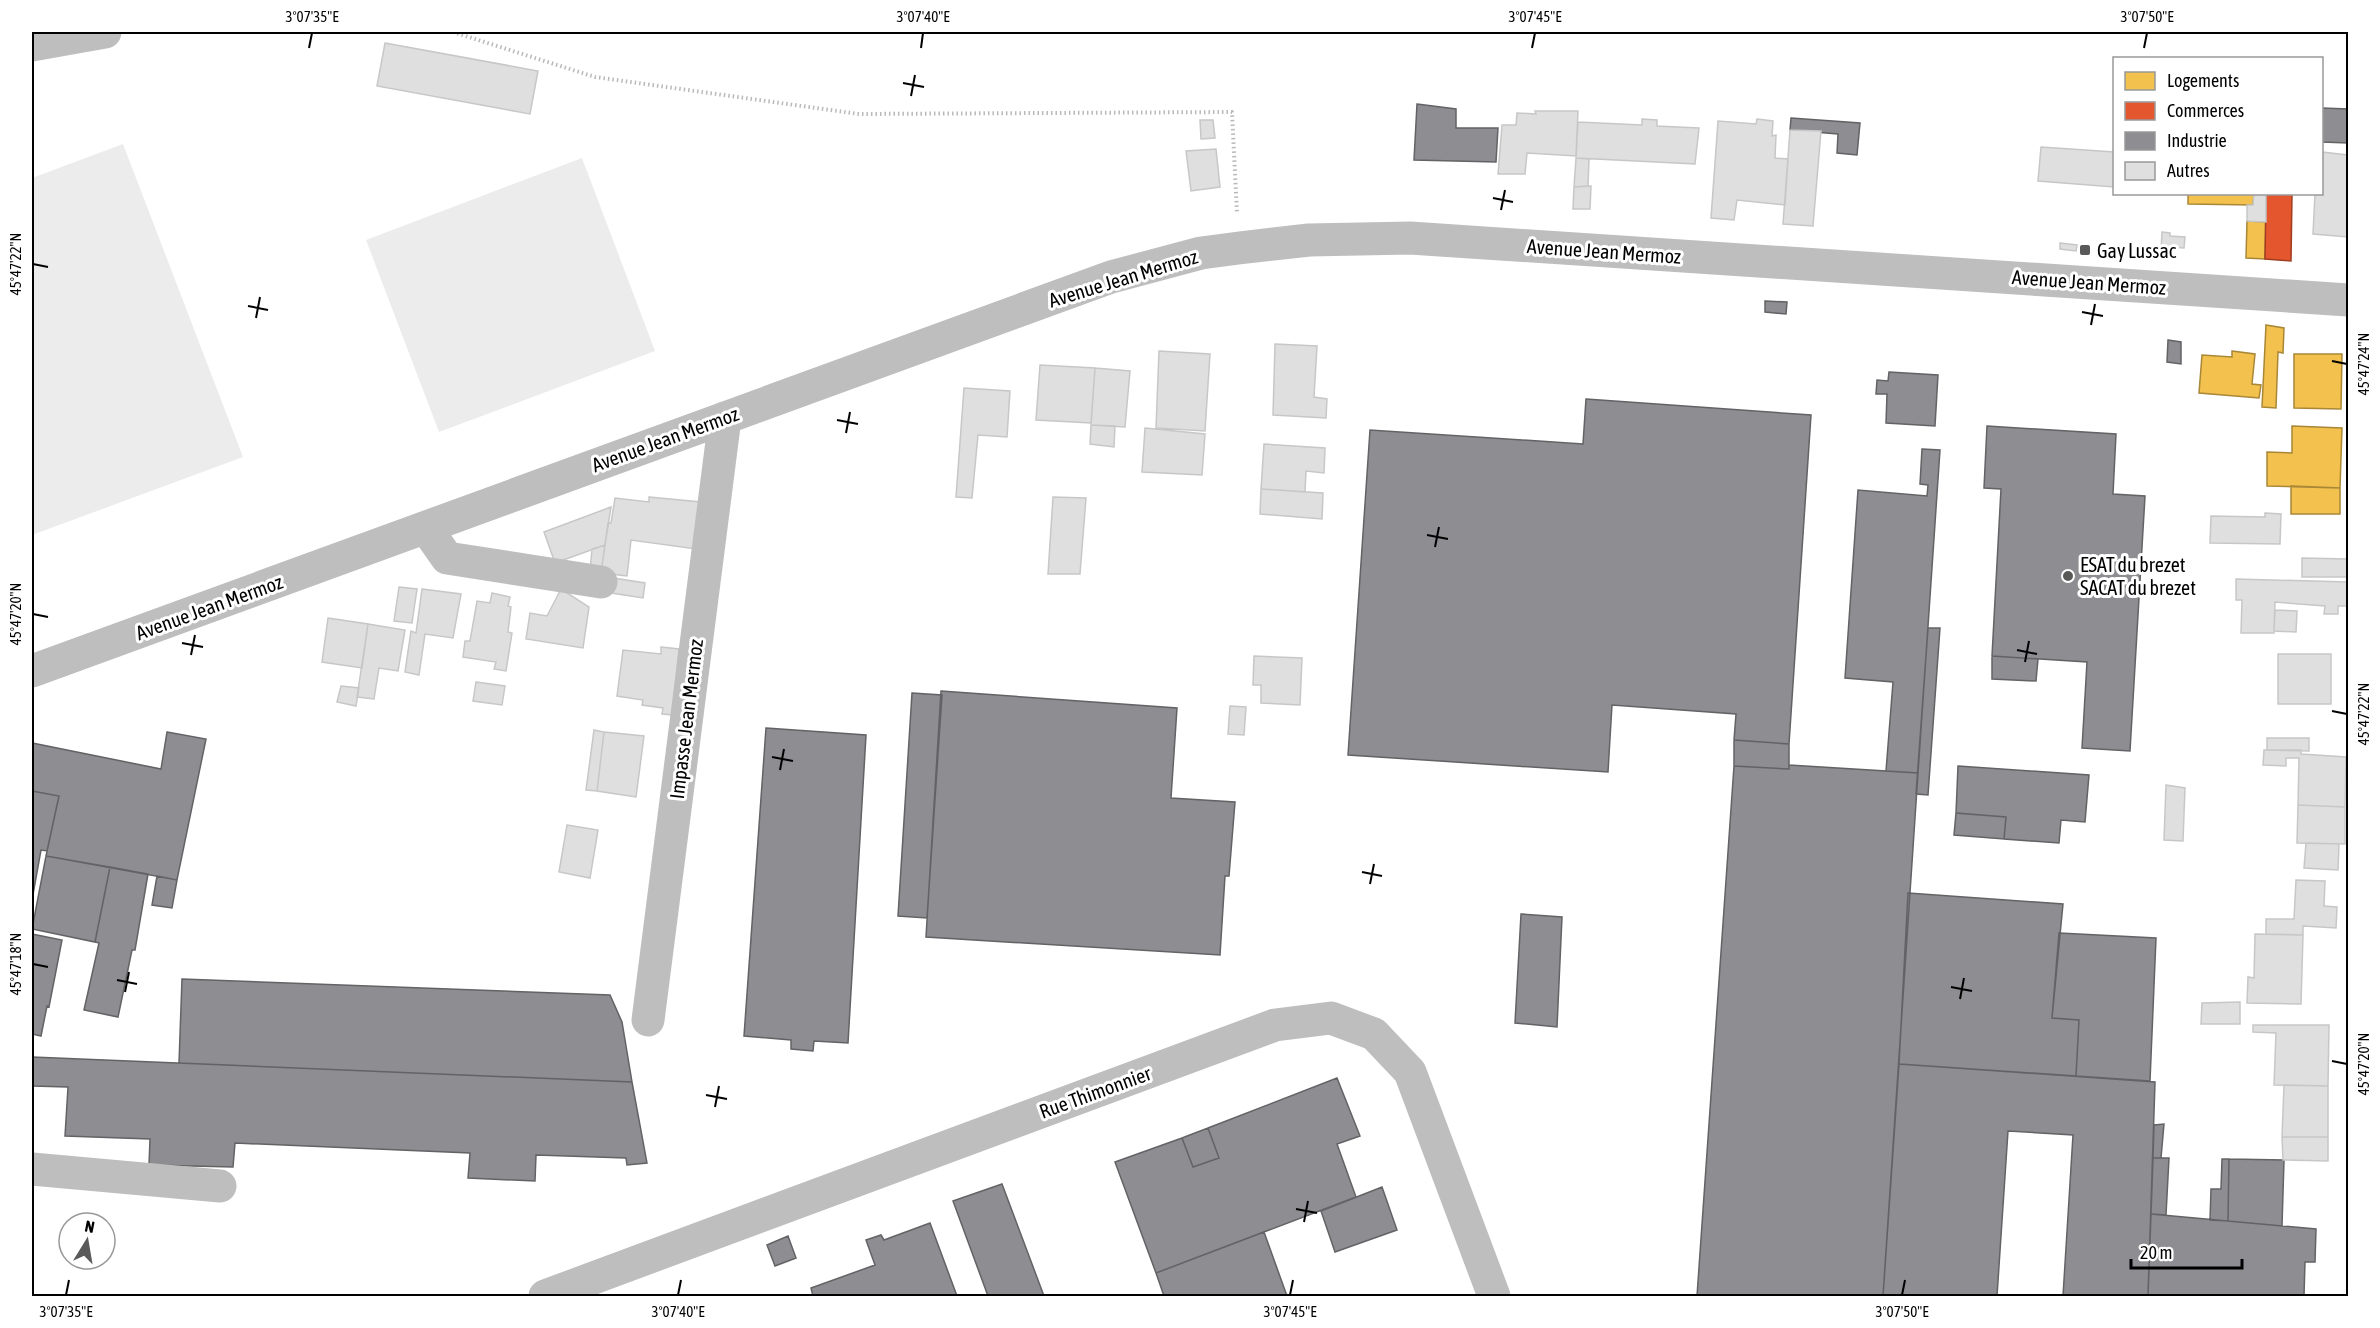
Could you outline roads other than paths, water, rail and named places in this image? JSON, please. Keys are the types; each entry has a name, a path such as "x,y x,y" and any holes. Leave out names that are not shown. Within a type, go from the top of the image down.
{"main road":[{"path":"32,45 105,32"},
{"name":"Avenue Jean Mermoz","path":"32,671 426,528 508,495 1111,277 1202,253 1309,240 1410,238 2349,300"},
{"name":"Impasse Jean Mermoz","path":"648,1020 725,418"},
{"path":"426,528 447,558 601,582"},
{"name":"Rue Thimonnier","path":"545,1296 1275,1025 1331,1018 1374,1034 1410,1072 1494,1296"},
{"path":"32,1169 220,1186"}],"place":[{"name":"Gay Lussac","path":"2085,250"},
{"name":"ESAT du brezet SACAT du brezet","path":"2068,576"}]}
